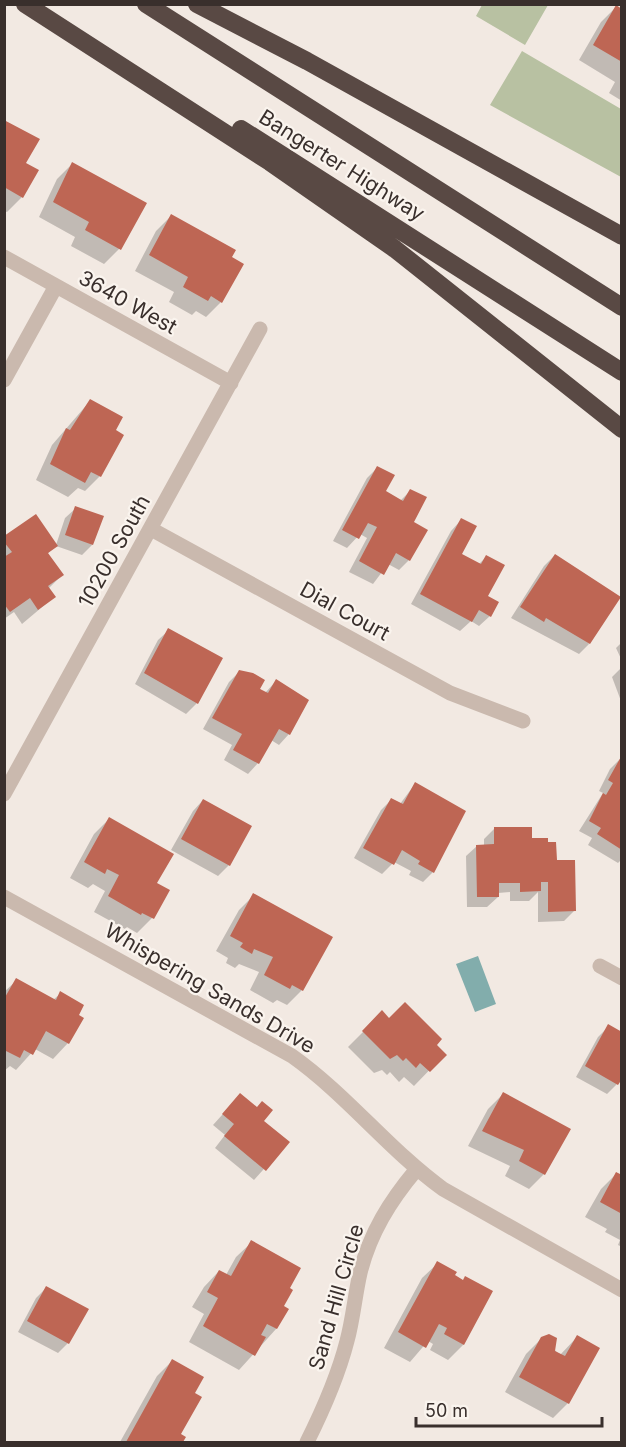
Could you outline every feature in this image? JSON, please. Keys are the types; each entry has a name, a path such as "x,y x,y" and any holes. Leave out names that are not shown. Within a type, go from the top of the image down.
{"highway":[{"path":"25,4 270,162 395,249 621,429"},
{"name":"Bangerter Highway","path":"33,4 351,197 621,372"},
{"name":"Bangerter Highway","path":"146,4 418,175 621,307"},
{"path":"198,4 307,61 621,236"}],"street":[{"name":"3640 West","path":"4,257 231,382"},
{"path":"4,380 56,286"},
{"name":"10200 South","path":"4,794 260,329"},
{"name":"Dial Court","path":"151,529 450,693 523,721"},
{"name":"Whispering Sands Drive","path":"4,897 292,1056 323,1078 416,1170 470,1206 621,1290"},
{"path":"600,966 621,978"},
{"name":"Sand Hill Circle","path":"307,1443 321,1413 348,1340 369,1242 384,1211 416,1170"}],"green space":[{"path":"482,4 548,5 525,45 476,16"},
{"path":"522,51 621,109 621,177 490,105"}],"water":[{"path":"478,956 496,1004 475,1012 456,964"}],"building":[{"path":"616,5 622,9 622,62 593,45"},
{"path":"4,120 40,139 26,163 39,170 23,198 4,187"},
{"path":"72,162 147,203 121,250 85,230 89,222 53,202"},
{"path":"171,214 236,250 232,257 244,264 222,303 211,296 208,301 183,287 188,277 149,255"},
{"path":"90,399 123,417 116,430 124,435 101,477 91,472 85,483 50,464 66,428 70,430"},
{"path":"377,466 395,475 386,491 403,501 410,489 427,497 414,522 428,530 410,561 396,553 384,575 359,561 377,527 368,523 359,539 342,530"},
{"path":"75,506 104,516 93,545 65,535"},
{"path":"36,514 58,546 48,553 64,575 48,586 56,597 38,610 30,598 10,612 4,604 4,557 12,552 4,542 4,536"},
{"path":"461,518 477,526 462,554 481,564 486,555 505,565 488,596 499,602 491,617 479,610 472,622 420,594"},
{"path":"555,554 621,597 590,644 546,618 544,622 520,607"},
{"path":"168,628 223,658 198,704 144,673"},
{"path":"239,670 253,673 265,680 260,689 268,693 276,679 309,700 290,735 279,729 259,764 233,750 242,734 212,718"},
{"path":"622,755 622,850 597,834 601,828 589,821 603,793 606,795 613,783 608,780"},
{"path":"415,782 466,811 434,873 418,864 420,861 402,850 394,865 363,848 391,798 403,804"},
{"path":"203,799 252,826 230,866 181,839"},
{"path":"109,817 174,854 157,883 170,890 154,919 142,913 141,915 108,896 119,875 107,869 105,874 84,862"},
{"path":"494,827 532,827 532,838 548,838 548,842 556,842 557,860 575,860 576,911 548,912 548,882 541,882 541,891 520,892 520,883 499,883 499,897 477,897 476,845 494,844"},
{"path":"253,893 333,937 303,991 292,985 290,989 264,975 273,957 254,949 252,954 240,947 243,943 230,936"},
{"path":"16,978 56,1000 60,991 84,1005 79,1015 84,1018 69,1044 46,1031 33,1055 24,1050 20,1058 4,1050 4,999"},
{"path":"405,1002 442,1039 437,1045 447,1055 430,1072 420,1063 416,1068 406,1058 403,1061 397,1055 390,1059 362,1031 382,1010 389,1018"},
{"path":"608,1024 622,1032 622,1079 618,1085 585,1066"},
{"path":"503,1092 571,1129 545,1175 519,1161 524,1150 482,1131"},
{"path":"240,1093 257,1107 262,1101 273,1110 264,1121 290,1142 266,1171 224,1136 234,1124 222,1114"},
{"path":"616,1172 622,1175 622,1214 600,1202"},
{"path":"251,1240 301,1268 290,1288 293,1290 284,1306 289,1309 277,1329 267,1324 261,1335 266,1337 255,1356 203,1326 218,1298 207,1292 219,1270 231,1276"},
{"path":"437,1261 457,1272 455,1275 463,1280 465,1276 493,1291 464,1345 444,1334 447,1328 439,1324 426,1348 398,1332"},
{"path":"46,1286 89,1309 69,1344 27,1321"},
{"path":"549,1334 557,1338 555,1351 565,1356 577,1335 600,1348 569,1404 519,1377 541,1337"},
{"path":"172,1359 204,1377 195,1393 202,1397 181,1434 186,1437 183,1442 126,1442"}]}
